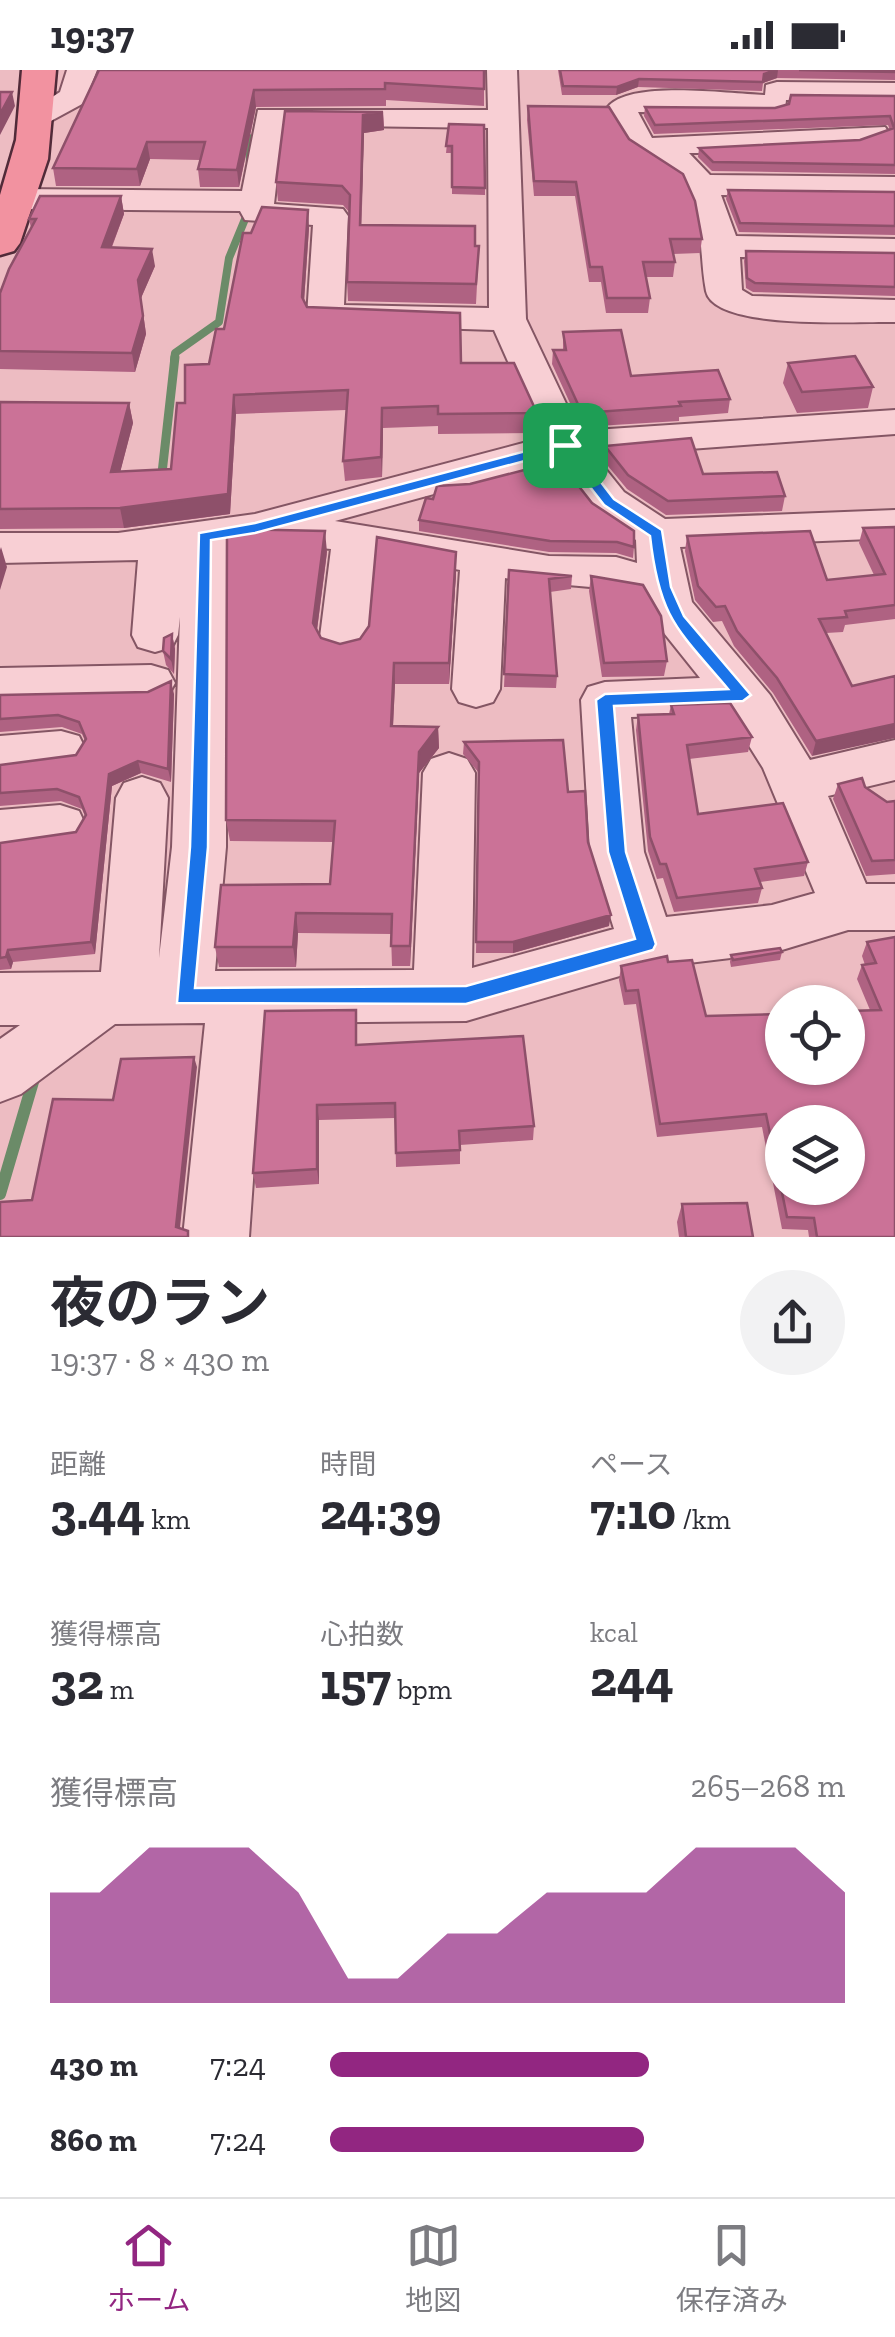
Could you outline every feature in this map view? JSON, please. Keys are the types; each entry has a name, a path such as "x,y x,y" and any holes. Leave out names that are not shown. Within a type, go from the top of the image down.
{"main road":[{"path":"0,241 38,116 40,70"}],"street":[{"path":"38,116 73,97 82,70"},
{"path":"502,70 508,319 565,445 609,502 657,534 895,524"},
{"path":"710,70 724,102"},
{"path":"850,92 895,170"},
{"path":"582,108 622,108 638,100 724,102 895,92"},
{"path":"508,319 325,316 331,216 256,213 269,116 502,113 542,108"},
{"path":"622,108 628,133 652,157 691,176 895,186"},
{"path":"874,134 827,136 793,144 663,144 691,176 722,246 724,294 744,307 895,311"},
{"path":"15,187 258,201"},
{"path":"722,246 895,249"},
{"path":"0,548 118,548 255,528 565,445 895,422"},
{"path":"255,528 356,536 549,571 616,572 663,587"},
{"path":"0,999 466,995 646,944 772,928 871,907 795,784 764,724 678,619 663,587 657,534"},
{"path":"343,645 356,536"},
{"path":"155,635 183,539"},
{"path":"183,539 210,997 216,1237"},
{"path":"476,689 483,559"},
{"path":"0,686 151,683"},
{"path":"646,944 617,852 605,700 743,695"},
{"path":"0,755 61,750"},
{"path":"795,784 895,760"},
{"path":"442,995 449,773"},
{"path":"0,1074 116,998 142,798"},
{"path":"0,832 60,826"}],"building":[{"path":"99,70 484,70 484,89 385,83 385,89 254,90 237,170 198,169 205,142 147,142 137,169 53,168"},
{"path":"560,70 777,70 764,74 763,82 639,79 617,87 563,86"},
{"path":"799,70 895,70 895,72"},
{"path":"0,92 12,92 0,114"},
{"path":"791,95 895,96 895,165 713,162 699,148 860,140 894,128 890,116 655,125 645,107 775,108 789,104"},
{"path":"528,106 609,107 629,139 683,174 695,201 702,239 670,239 675,262 643,262 650,298 607,298 602,267 590,267 576,182 534,181"},
{"path":"285,111 383,112 363,115 360,225 475,226 475,246 479,246 476,284 347,282 350,195 342,186 276,182"},
{"path":"449,124 484,125 485,188 452,187 452,146 446,146"},
{"path":"728,190 895,192 895,226 740,223"},
{"path":"40,196 121,196 102,247 152,249 138,280 143,316 132,353 0,351 0,293 36,219 29,219"},
{"path":"262,207 308,210 302,297 307,307 460,313 461,363 514,363 537,413 438,414 438,406 382,408 381,457 343,461 348,390 234,395 228,494 120,508 0,509 0,402 129,403 111,472 171,469 177,403 185,403 185,365 209,364 216,329 224,329 243,233 251,233"},
{"path":"746,251 895,253 895,287 755,283 747,278"},
{"path":"621,330 631,376 718,370 730,399 582,413 553,350 566,350 563,332"},
{"path":"855,356 873,387 802,392 788,363"},
{"path":"691,438 703,474 777,472 785,496 668,501 628,475 605,446"},
{"path":"559,461 592,503 634,531 634,547 617,542 550,541 419,520 426,498 433,499 437,486 470,484"},
{"path":"895,527 895,605 845,611 847,617 819,619 852,686 895,676 895,724 816,741 777,678 737,631 725,606 716,607 698,586 687,536 810,531 827,580 885,574 863,528"},
{"path":"227,529 325,531 313,623 321,638 340,644 360,639 369,626 377,537 456,552 449,663 394,663 391,726 438,727 419,752 410,946 391,946 392,914 296,913 293,947 215,947 221,885 330,884 335,821 226,820"},
{"path":"509,570 572,576 549,579 557,676 504,674"},
{"path":"591,576 643,585 661,616 667,661 604,663"},
{"path":"172,634 171,659 163,651 164,638"},
{"path":"171,681 168,769 138,761 109,774 91,942 8,950 6,957 0,958 0,843 76,832 86,815 79,797 57,789 0,793 0,765 76,755 86,739 79,722 58,715 0,719 0,695 148,692"},
{"path":"730,703 752,737 687,745 698,814 783,803 808,862 755,869 762,888 677,898 666,864 660,864 650,837 638,715 674,714 671,705"},
{"path":"563,740 568,792 585,791 588,842 611,915 513,942 476,942 479,762 464,742"},
{"path":"862,778 865,787 887,802 895,801 895,860 872,861 838,784"},
{"path":"895,937 895,1237 817,1237 814,1218 787,1217 785,1205 865,1205 865,1105 765,1105 765,1114 660,1124 638,990 626,991 621,966 667,956 668,962 692,960 706,1016 765,1014 765,1085 865,1085 865,1010 881,1010 862,965 876,963 867,942"},
{"path":"780,948 782,952 733,960 731,955"},
{"path":"356,1010 356,1045 523,1036 534,1126 459,1131 460,1150 396,1153 395,1103 317,1105 317,1169 253,1173 265,1011"},
{"path":"194,1057 176,1227 188,1231 188,1237 0,1237 0,1202 32,1200 53,1099 113,1100 121,1059"},
{"path":"747,1203 753,1237 686,1237 682,1204"}],"waterway":[{"path":"238,136 249,138 250,165"},
{"path":"174,360 175,353 219,322 229,258 250,207"},
{"path":"161,482 175,357"},
{"path":"0,1194 35,1075"}],"route":[{"path":"565,445 609,502 657,534 663,587 678,619 743,695 605,700 617,852 646,944 466,995 184,997 199,847 204,536 255,528 565,445"}]}
